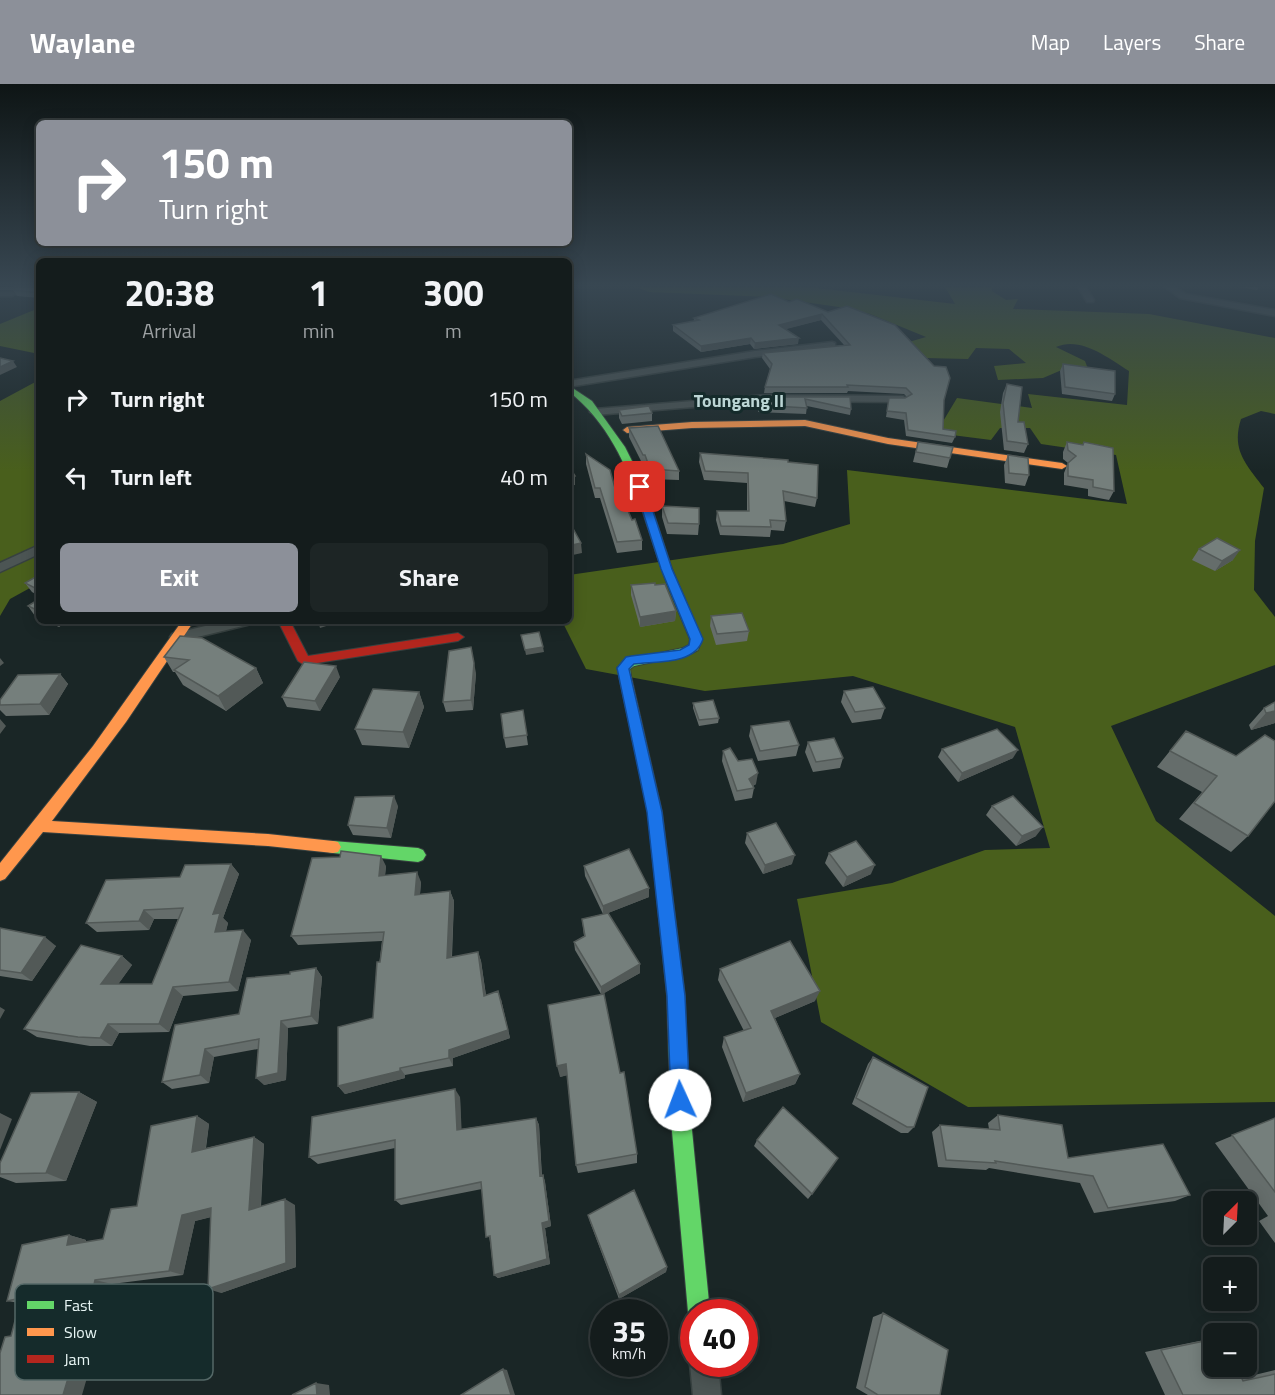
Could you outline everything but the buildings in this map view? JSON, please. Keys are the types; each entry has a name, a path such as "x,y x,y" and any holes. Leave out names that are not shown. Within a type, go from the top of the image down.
{"street":[{"path":"572,385 743,356 806,348"},
{"path":"572,388 610,432 640,487 667,569 696,639 694,647 683,654 631,660 623,668 656,824 676,996 681,1120 698,1299"},
{"path":"595,412 767,398 903,399"},
{"path":"610,432 692,425 806,423 888,441 1062,466"},
{"path":"0,568 36,550"},
{"path":"0,874 6,857 40,826 156,670 186,624"},
{"path":"177,637 233,624"},
{"path":"286,624 304,661 458,637"},
{"path":"40,826 233,837 418,855"},
{"path":"705,1377 707,1395"}],"green space":[{"path":"11,348 36,348 36,353"},
{"path":"909,348 976,348 968,359 925,358"},
{"path":"982,348 1058,348 1085,361 1088,369 1064,369 1043,378 998,380 994,366 1026,363 1009,349"},
{"path":"1090,348 1275,348 1275,414 1261,411 1241,419 1238,439 1246,464 1264,488 1255,541 1254,590 1275,617 1275,665 1111,726 1156,821 1275,916 1275,1102 968,1107 821,1022 797,899 892,883 985,850 1050,848 1015,727 853,676 705,691 586,669 564,624 572,624 572,575 783,544 850,524 847,470 1127,504 1116,455 1041,444 1030,428 1000,428 991,440 936,433 957,398 1032,408 1028,394 1127,405 1129,371"},
{"path":"36,382 36,585 10,599 0,616 0,401"}],"traffic: fast":[{"path":"572,390 589,403 620,447 640,487 667,569 696,639 694,647 686,651 630,663 623,668 625,676"},
{"path":"333,847 418,855"},
{"path":"677,1031 681,1120 698,1299"}],"traffic: slow":[{"path":"627,430 692,425 805,423 888,441 1062,466"},
{"path":"0,874 98,750 186,624"},
{"path":"625,676 655,812 676,996 677,1031"},
{"path":"40,826 268,840 333,847"}],"traffic: jam":[{"path":"286,624 304,661 458,637"}],"district":[{"name":"Toungang II","path":"739,400"}],"route":[{"path":"640,487 667,569 696,639 694,647 683,654 631,660 623,668 655,812 676,996 680,1100"}]}
